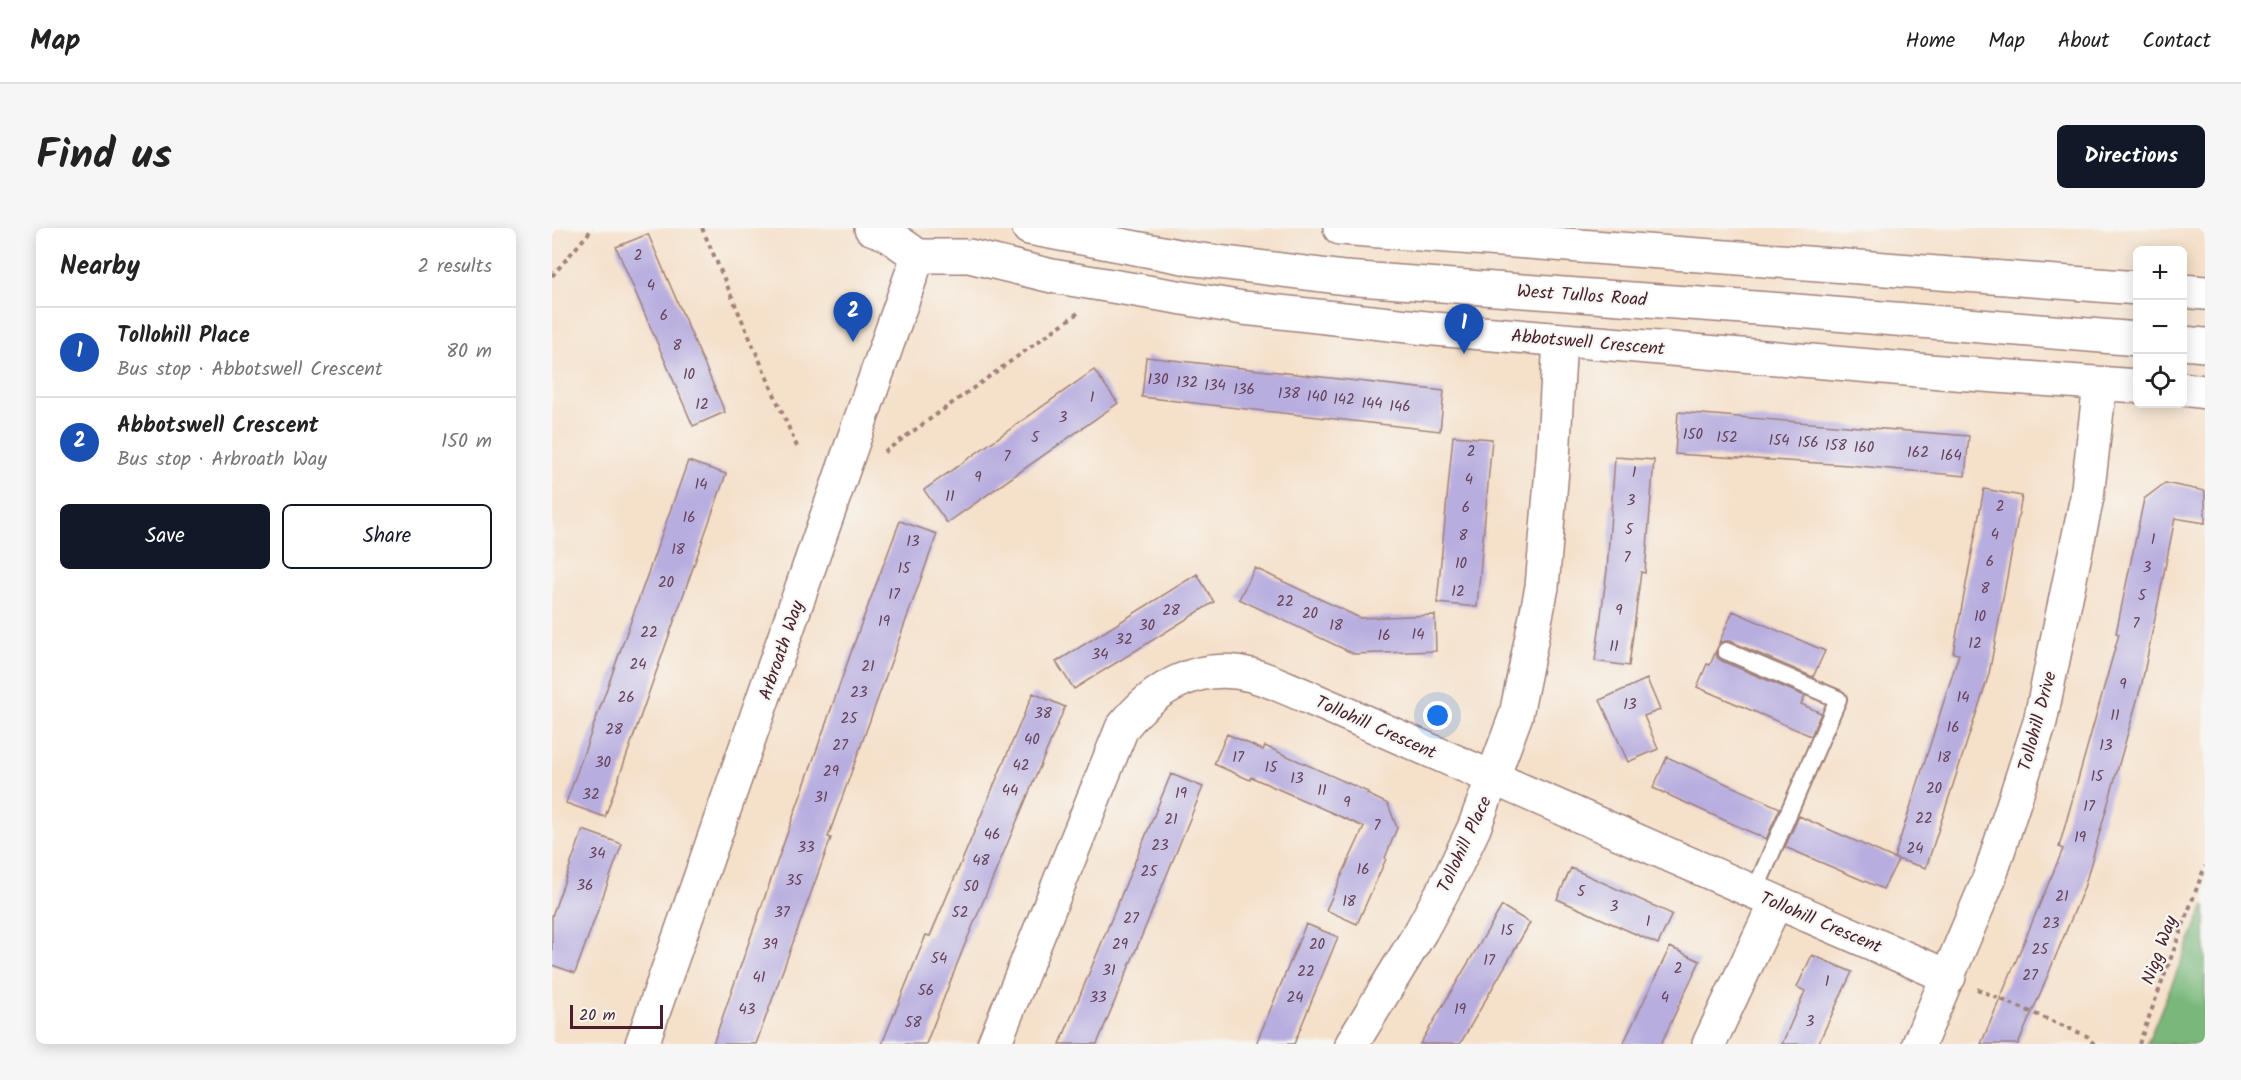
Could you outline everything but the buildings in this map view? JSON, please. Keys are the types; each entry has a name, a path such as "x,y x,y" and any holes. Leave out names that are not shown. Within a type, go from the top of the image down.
{"street":[{"path":"871,228 887,234 918,256"},
{"name":"West Tullos Road","path":"1029,228 1194,259 1346,278 2133,339"},
{"path":"1340,228 1595,237 2133,288"},
{"name":"Abbotswell Crescent","path":"918,256 969,256 1052,276 1243,308 1435,329 2133,386"},
{"name":"Arbroath Way","path":"642,1044 918,256"},
{"path":"2187,291 2205,293"},
{"name":"Tollohill Place","path":"1352,1044 1421,931 1451,876 1474,828 1516,715 1542,587 1560,340"},
{"path":"2187,343 2205,345"},
{"name":"Tollohill Drive","path":"1919,1044 1989,879 2040,722 2086,497 2100,384"},
{"path":"2187,390 2205,392"},
{"name":"Tollohill Crescent","path":"994,1044 1122,728 1138,708 1184,678 1209,671 1251,675 1302,695 1949,976"},
{"path":"1709,1044 1765,898"}],"lane":[{"path":"1726,651 1838,699 1765,898"}],"path":[{"path":"552,276 593,228"},
{"path":"702,228 798,449"},
{"path":"853,443 884,453 1115,286"},
{"name":"Nigg Way","path":"2139,1044 2205,866"},
{"path":"1949,976 2087,1036 2094,1044"}],"green space":[{"path":"2205,904 2205,1044 2147,1044"}],"place":[{"name":"Abbotswell Crescent","path":"853,342"},
{"name":"Tollohill Place","path":"1464,354"}]}
